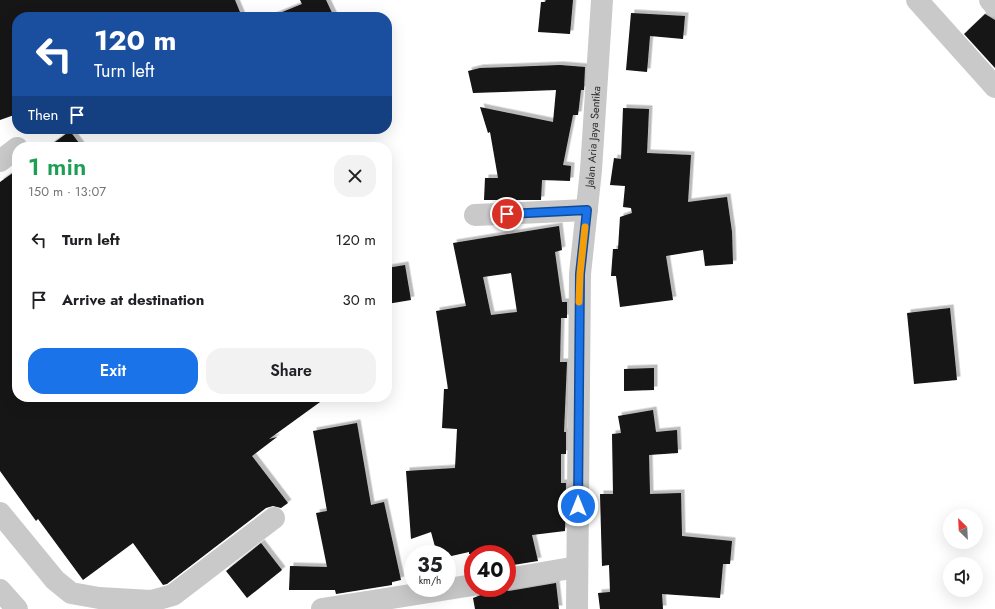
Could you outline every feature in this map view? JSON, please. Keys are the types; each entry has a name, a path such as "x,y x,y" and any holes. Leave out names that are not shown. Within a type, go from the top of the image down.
{"street":[{"name":"Jalan Aria Jaya Sentika","path":"576,609 580,274 587,210 602,0"},
{"path":"990,0 995,6"},
{"path":"929,4 995,87"},
{"path":"0,161 12,152"},
{"path":"475,215 587,210"},
{"path":"0,513 55,580 71,593 99,598 151,601 173,595 274,518"},
{"path":"516,577 577,567"},
{"path":"322,609 464,586"},
{"path":"0,590 17,609"}],"building":[{"path":"0,0 235,0 240,12 12,12 12,116 0,120"},
{"path":"300,0 326,0 332,12 282,12 302,4"},
{"path":"546,0 573,0 570,34 538,32 541,2 545,2"},
{"path":"631,13 685,16 683,39 650,36 647,72 626,70"},
{"path":"985,14 995,20 995,68 964,34"},
{"path":"560,65 585,67 584,90 581,90 578,115 573,115 563,165 571,166 570,181 542,180 541,200 484,200 485,178 498,178 490,132 488,133 480,107 553,122 556,90 473,93 468,71 480,68"},
{"path":"623,108 649,109 647,153 691,155 688,202 727,197 732,232 733,264 705,266 703,250 666,256 673,300 620,307 616,276 611,276 613,249 618,249 620,217 632,213 631,208 623,207 625,186 610,185 614,158 621,159"},
{"path":"66,134 72,134 78,142 55,142"},
{"path":"12,174 12,402 320,402 269,439 277,437 252,456 288,503 281,508 273,506 266,508 167,584 163,585 133,543 83,580 38,519 36,521 0,471 0,182"},
{"path":"559,226 562,250 555,252 562,302 567,302 567,318 561,318 560,362 567,362 564,432 566,432 566,454 561,454 561,483 566,483 565,531 532,535 538,561 516,565 516,545 464,545 464,553 456,555 456,545 435,545 431,532 411,539 406,471 455,468 457,429 442,428 444,389 448,389 436,311 466,306 453,243","holes":["511,273 517,312 491,315 483,277"]},
{"path":"405,265 411,300 392,303 392,267"},
{"path":"950,308 957,380 914,384 907,313"},
{"path":"654,368 654,390 624,391 624,369"},
{"path":"653,410 656,432 677,430 678,453 649,455 650,494 681,493 682,536 732,541 730,564 723,564 720,598 662,594 663,609 600,609 598,593 610,592 609,565 602,566 600,494 613,494 612,434 621,433 618,416"},
{"path":"357,423 371,505 384,502 401,580 392,582 392,585 336,594 335,590 289,590 290,566 327,567 316,513 327,511 313,431"},
{"path":"261,543 282,570 247,598 226,571"},
{"path":"556,583 559,609 475,609 473,598 516,597 516,590"}],"slow traffic":[{"path":"579,302 580,274 585,227"}],"route":[{"path":"507,214 587,210 580,274 578,506"}]}
